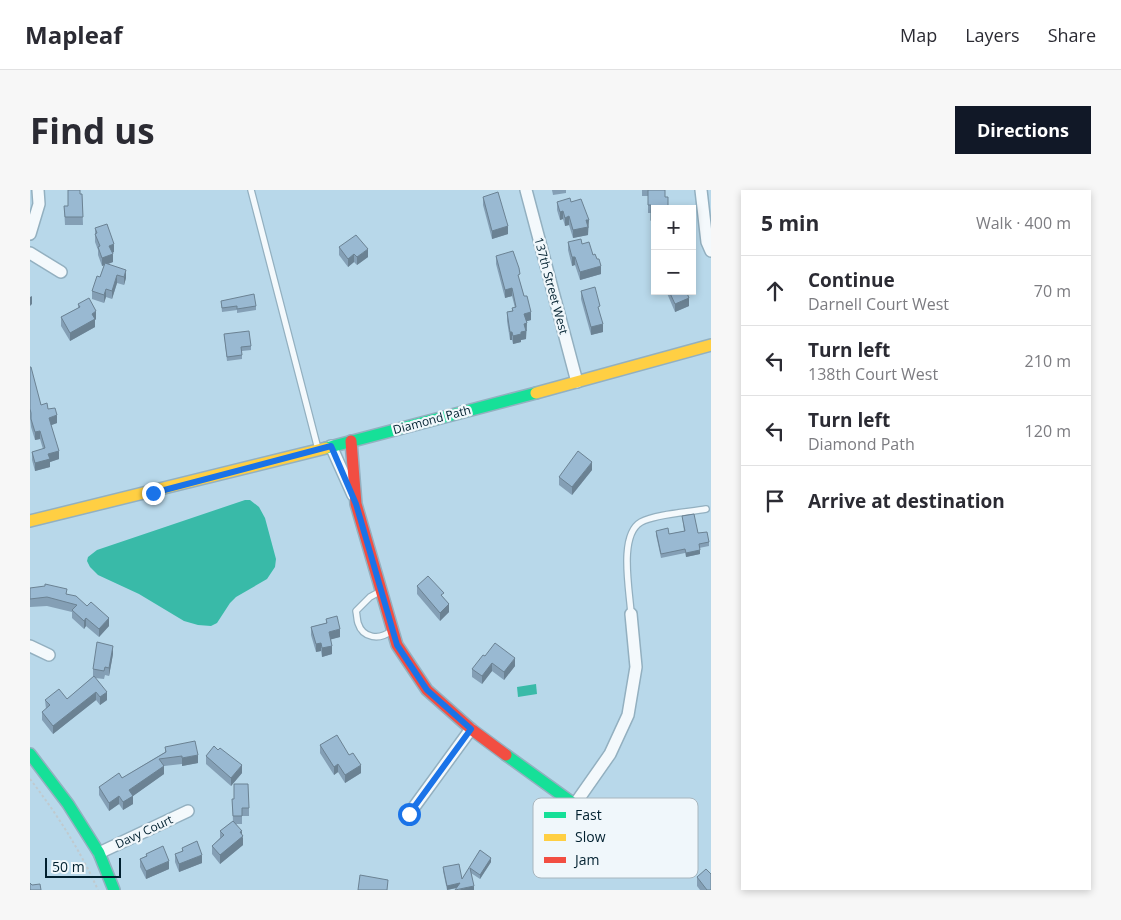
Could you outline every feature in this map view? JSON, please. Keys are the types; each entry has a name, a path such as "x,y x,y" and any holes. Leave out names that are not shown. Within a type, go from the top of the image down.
{"street":[{"path":"30,234 39,204 38,190"},
{"name":"137th Street West","path":"526,190 577,382"},
{"path":"701,190 708,242 711,251"},
{"path":"30,253 61,272"},
{"name":"Diamond Path","path":"30,529 153,493 711,345"},
{"path":"351,441 356,504"},
{"path":"331,446 356,504 397,645 427,690 471,729 567,798"},
{"name":"Diamond Path","path":"30,521 153,493"},
{"path":"579,798 610,754 628,715 636,667 631,614"},
{"path":"30,646 49,655"},
{"path":"409,814 471,729"},
{"path":"32,758 68,804 99,853 114,890"},
{"name":"Davy Court","path":"99,853 188,811"}],"lane":[{"path":"251,190 318,450"},
{"path":"631,614 627,549 632,530 641,522 655,518 706,510"},
{"path":"381,591 370,597 356,611 358,625 368,635 378,638 385,636 393,630"}],"path":[{"path":"30,780 83,857 98,890"}],"shaded area":[{"path":"245,500 250,500 259,507 265,518 276,559 275,567 267,579 236,597 217,623 211,626 184,621 139,594 98,575 87,561 88,557 97,550"},
{"path":"536,684 537,694 518,697 517,687"}],"building":[{"path":"68,190 80,190 80,194 82,194 83,217 65,217 64,206 68,206"},
{"path":"648,190 665,190 665,197 668,197 668,205 648,205"},
{"path":"498,192 508,226 492,231 483,197"},
{"path":"570,198 571,202 581,199 589,220 586,220 588,227 573,230 569,216 565,218 563,211 560,212 557,202"},
{"path":"107,224 114,244 109,246 113,254 102,258 95,228"},
{"path":"356,235 368,249 357,257 354,254 348,259 339,247"},
{"path":"581,239 582,244 589,242 593,255 595,254 597,259 599,259 601,266 580,272 575,257 572,257 568,242"},
{"path":"513,251 519,268 520,274 518,275 524,296 527,296 531,312 524,314 527,323 524,324 526,331 513,336 512,332 510,332 507,312 513,311 512,308 516,307 512,288 505,290 496,256"},
{"path":"105,263 126,270 124,277 117,275 112,291 106,289 104,295 92,291 97,276 100,277"},
{"path":"595,287 603,324 591,327 581,291"},
{"path":"254,294 256,306 237,309 237,306 222,308 221,301"},
{"path":"671,295 688,295 689,298 675,304"},
{"path":"89,298 96,311 92,314 95,319 70,333 61,317 80,307 78,304"},
{"path":"249,331 251,346 241,347 242,355 227,357 224,334"},
{"path":"30,367 41,405 47,403 48,409 55,408 57,415 49,418 59,451 48,454 50,459 35,463 32,452 45,448 40,431 35,432 31,419"},
{"path":"578,451 592,462 572,487 559,477"},
{"path":"694,514 698,533 707,532 709,542 699,544 700,550 686,553 685,549 661,554 656,531 668,528 669,534 685,531 682,516"},
{"path":"428,576 444,593 441,595 449,604 440,613 417,586"},
{"path":"45,584 67,589 66,594 76,596 87,606 91,602 109,618 99,629 86,618 84,621 72,610 77,605 47,597 30,599 30,588 45,586"},
{"path":"337,616 340,629 329,632 332,646 322,648 321,643 316,644 311,627 327,623 326,619"},
{"path":"97,642 113,646 109,668 105,667 104,671 93,669"},
{"path":"495,643 515,658 504,672 492,663 482,676 472,669"},
{"path":"94,676 107,692 100,697 96,692 53,726 42,712 50,705 45,700 59,689 67,699"},
{"path":"337,735 349,755 353,753 361,765 345,775 338,764 334,767 320,745"},
{"path":"195,741 198,755 159,759 164,766 129,790 133,796 123,802 119,796 109,803 99,787 119,773 122,778 166,752 165,747"},
{"path":"214,746 218,750 220,748 242,765 231,778 206,756"},
{"path":"234,784 248,784 249,808 242,808 242,816 233,816 232,799 234,799"},
{"path":"233,821 242,831 240,832 243,836 220,855 212,846 224,835 220,831"},
{"path":"197,841 202,855 179,864 175,854 183,851 182,848"},
{"path":"163,846 169,861 146,871 140,859"},
{"path":"480,850 491,858 480,875 470,868 474,886 455,890 460,883 447,886 443,867 459,864 462,879"},
{"path":"706,869 711,874 711,890 707,890 698,876"},
{"path":"360,875 388,880 387,890 358,890"},
{"path":"30,883 32,885 40,884 41,890 30,890"}],"traffic: fast":[{"path":"326,448 536,393"},
{"path":"30,754 68,804 99,853 114,890"},
{"path":"506,755 566,798"}],"traffic: slow":[{"path":"536,393 711,345"},
{"path":"30,521 326,448"}],"traffic: jam":[{"path":"351,441 356,504 397,645 427,690 471,729 506,755"}],"route":[{"path":"153,493 331,446 356,504 397,645 427,690 471,729 409,814"}]}
